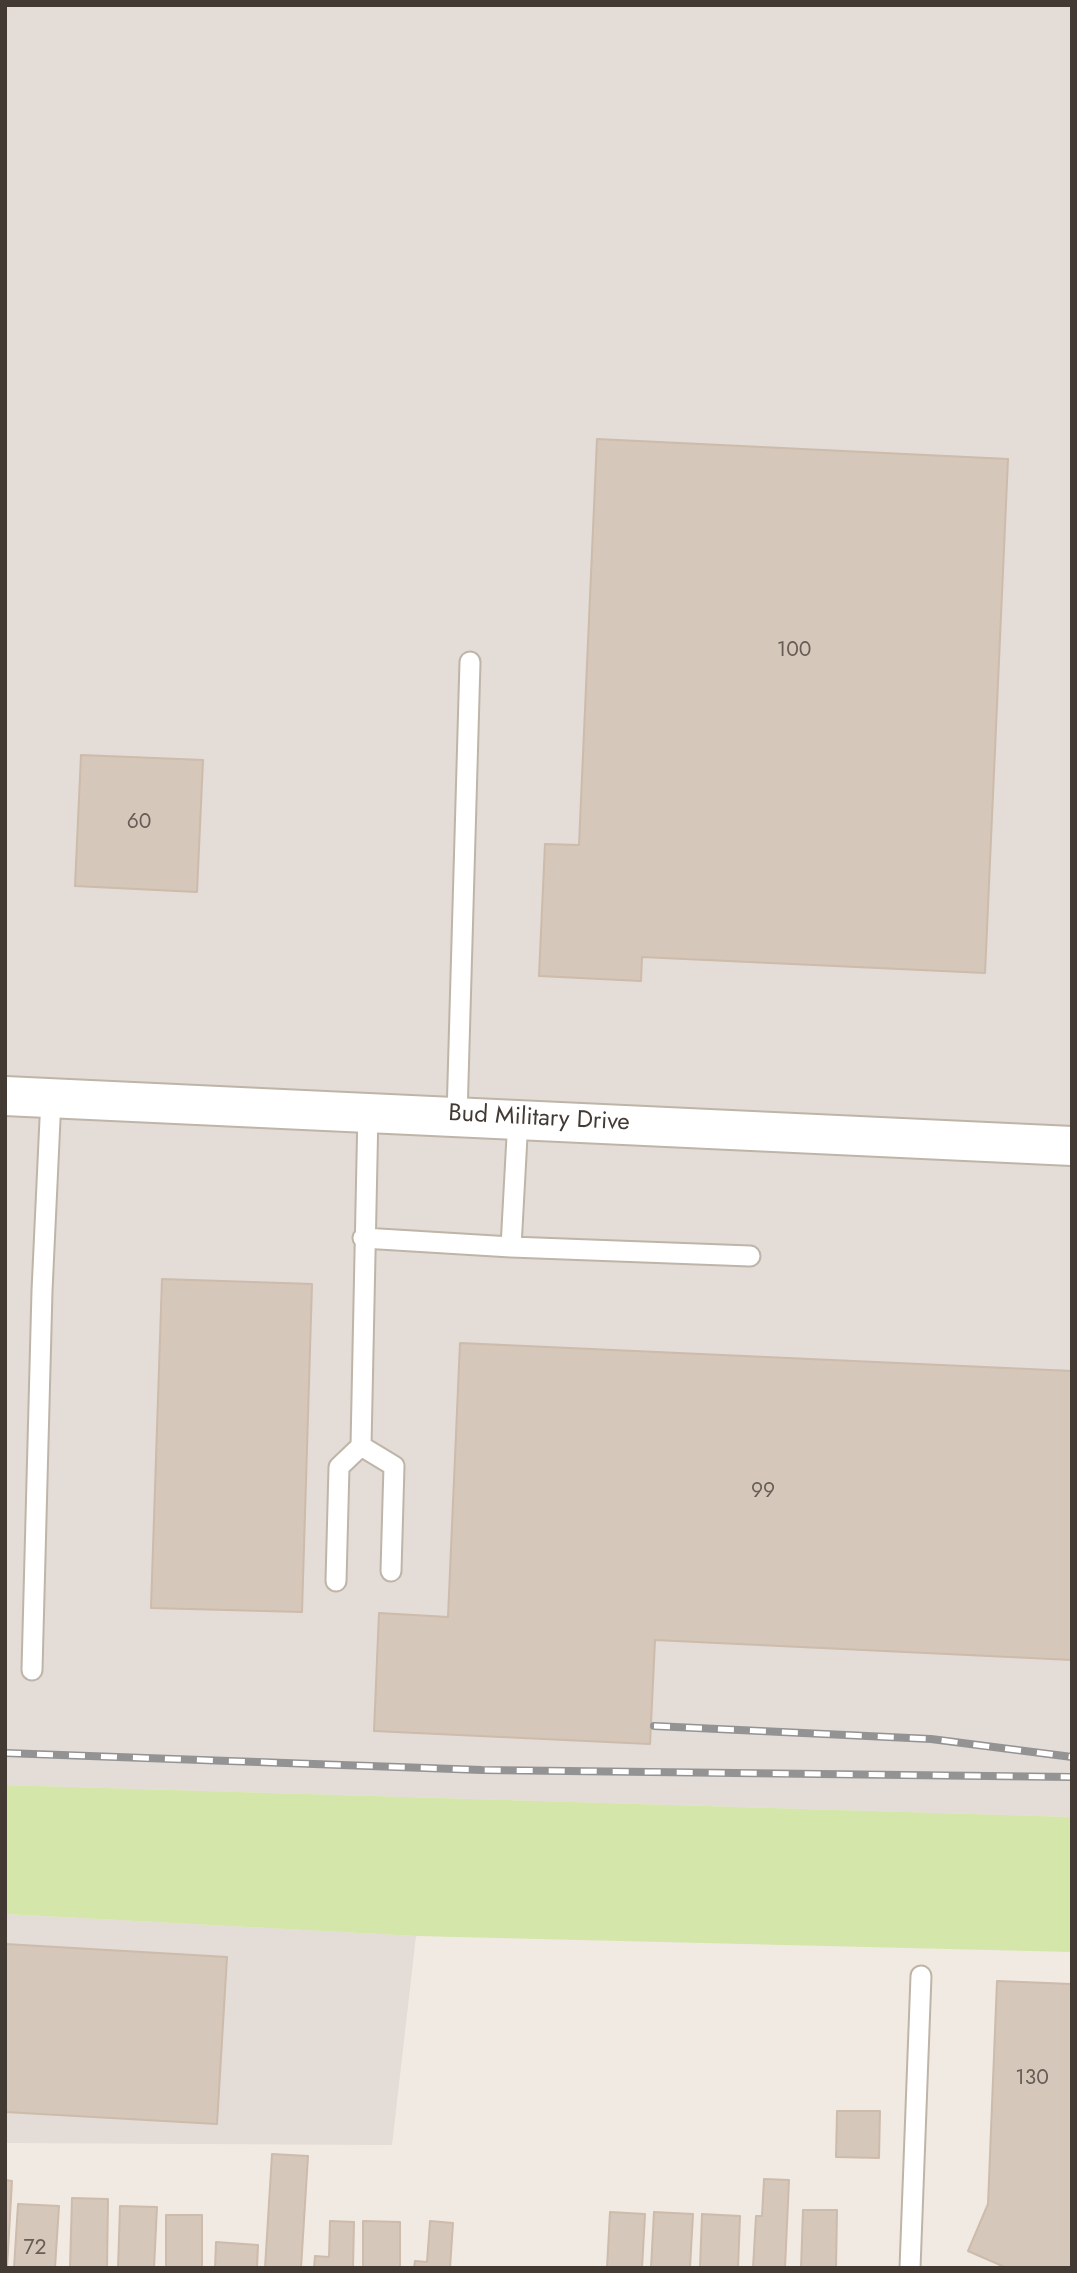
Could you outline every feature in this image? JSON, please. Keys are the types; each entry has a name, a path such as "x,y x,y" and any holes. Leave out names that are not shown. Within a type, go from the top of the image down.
{"street":[{"name":"Bud Military Drive","path":"5,1096 1072,1146"}],"lane":[{"path":"457,1116 470,662"},
{"path":"32,1670 42,1291 51,1098"},
{"path":"336,1581 339,1467 361,1446 363,1237 368,1111"},
{"path":"512,1247 518,1118"},
{"path":"363,1237 512,1247 750,1256"},
{"path":"361,1446 394,1466 391,1572"},
{"path":"910,2268 920,1976"}],"shaded area":[{"path":"5,5 1072,5 1072,1817 5,1785"},
{"path":"5,1914 416,1936 392,2145 5,2143"}],"green space":[{"path":"5,1785 1072,1817 1072,1952 416,1936 5,1914"}],"building":[{"path":"597,439 1008,459 985,973 642,957 641,981 539,976 545,844 579,845"},
{"path":"81,755 203,760 197,892 75,886"},
{"path":"162,1279 312,1284 302,1612 151,1608"},
{"path":"460,1343 1072,1371 1072,1660 655,1640 650,1744 374,1731 379,1613 448,1617"},
{"path":"5,1944 227,1957 217,2124 5,2112"},
{"path":"997,1981 1072,1984 1072,2268 1007,2268 968,2251 988,2204"},
{"path":"837,2111 880,2111 879,2158 836,2157"},
{"path":"272,2154 308,2156 301,2268 265,2268"},
{"path":"764,2179 789,2180 785,2268 753,2268 756,2216 762,2216"},
{"path":"5,2180 12,2181 7,2268 5,2268"},
{"path":"72,2198 108,2199 107,2268 70,2268"},
{"path":"18,2204 59,2206 55,2268 14,2268"},
{"path":"120,2206 157,2207 154,2268 118,2268"},
{"path":"803,2210 837,2210 836,2268 801,2268"},
{"path":"610,2212 645,2214 642,2268 607,2268"},
{"path":"654,2212 693,2214 690,2268 651,2268"},
{"path":"702,2214 740,2216 738,2268 700,2268"},
{"path":"166,2215 202,2215 202,2268 166,2268"},
{"path":"330,2221 354,2222 353,2268 314,2268 315,2256 329,2257"},
{"path":"363,2221 400,2222 400,2268 363,2268"},
{"path":"430,2221 453,2223 450,2268 414,2268 415,2261 427,2262"},
{"path":"216,2242 258,2245 257,2268 215,2268"}],"railway":[{"path":"654,1726 931,1739 1072,1757"},
{"path":"5,1753 482,1770 1072,1777"}]}
